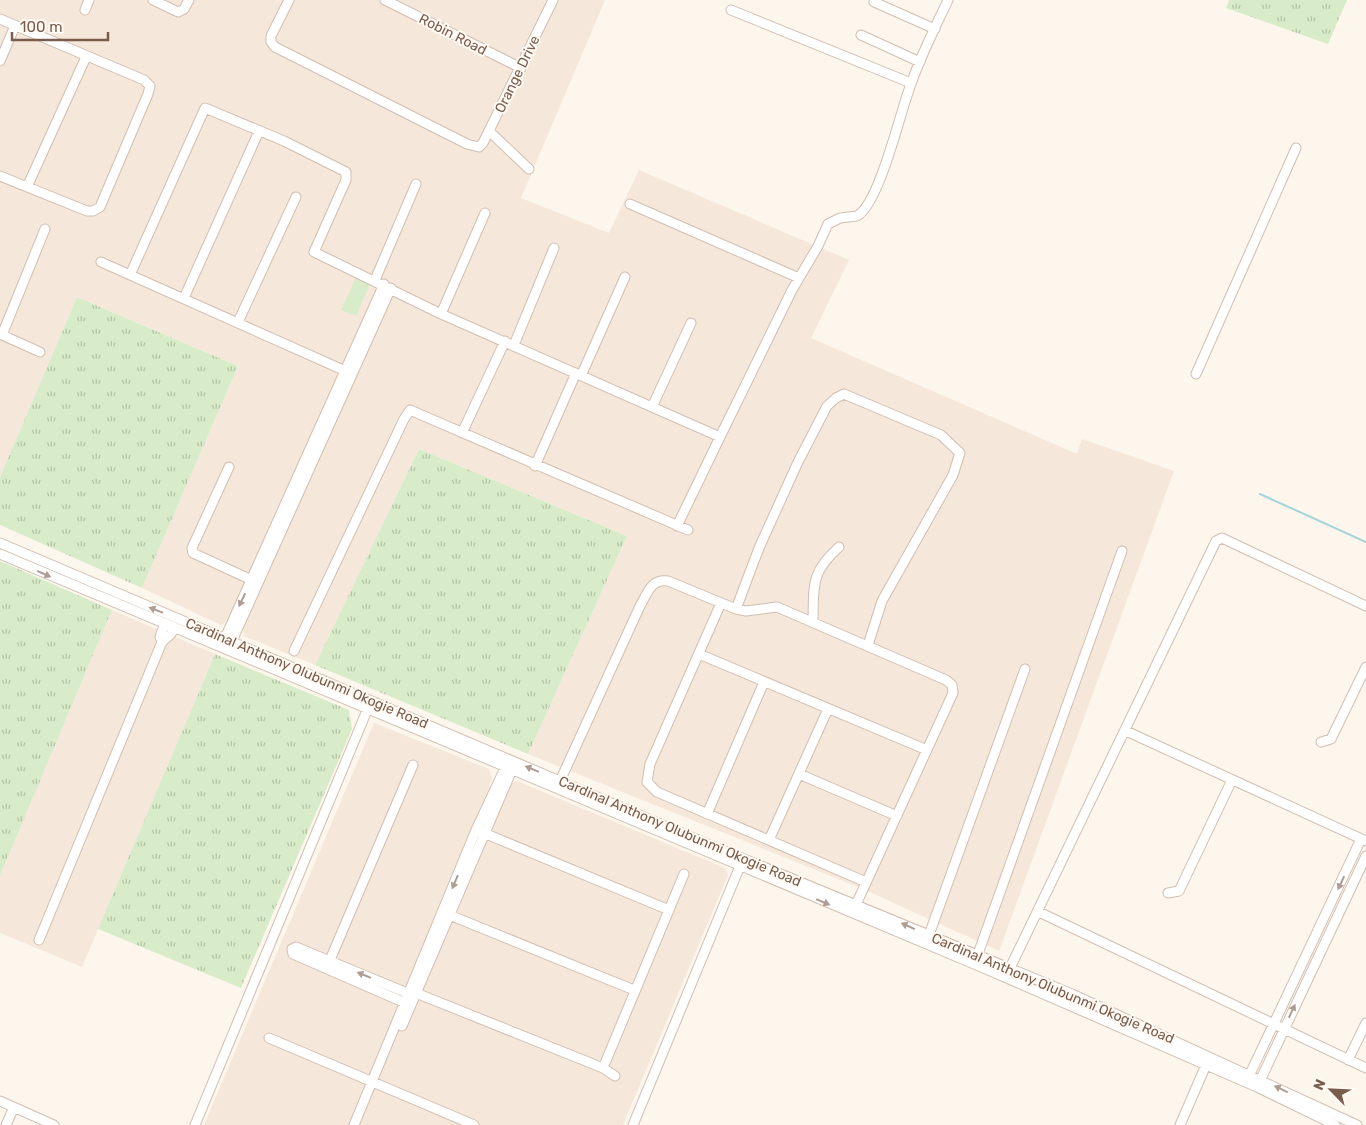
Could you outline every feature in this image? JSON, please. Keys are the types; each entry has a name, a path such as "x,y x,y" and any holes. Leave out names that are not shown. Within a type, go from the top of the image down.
{"street":[{"path":"85,10 89,0"},
{"path":"153,0 178,12 184,9 189,0"},
{"name":"Orange Drive","path":"289,0 272,36 271,42 275,47 466,144 479,147 490,131 553,0"},
{"name":"Robin Road","path":"385,0 521,68"},
{"path":"677,526 799,278 818,246 828,224 840,218 857,216 868,205 887,159 911,83 948,0"},
{"path":"874,2 935,29"},
{"path":"731,10 911,83"},
{"path":"0,19 144,80 150,86 100,207 93,211 87,211 0,176"},
{"path":"0,61 15,26"},
{"path":"861,35 920,62"},
{"path":"27,187 86,57"},
{"path":"130,275 205,108 346,172 346,180 314,252 388,286 441,314 720,437"},
{"path":"184,298 259,131"},
{"path":"490,131 529,169"},
{"path":"1196,374 1296,148"},
{"path":"374,280 416,184"},
{"path":"238,322 296,197"},
{"path":"630,204 799,278"},
{"path":"441,314 484,213"},
{"path":"40,352 1,335 45,230"},
{"path":"462,433 509,343 554,248"},
{"path":"101,262 349,373"},
{"path":"535,466 625,277"},
{"path":"228,640 388,286"},
{"path":"652,407 691,323"},
{"path":"736,609 760,548 798,462 827,406 844,394 942,435 960,453 953,474 882,600 868,645"},
{"path":"294,651 404,419 410,410 535,466 688,530"},
{"path":"228,467 192,548 193,553 255,581"},
{"path":"1010,968 1039,912 1216,541 1222,538 1366,606"},
{"name":"Cardinal Anthony Olubunmi Okogie Road","path":"0,543 228,640 464,745 508,769 986,969 1206,1065 1259,1083 1357,1125"},
{"path":"813,621 813,584 824,561 839,547"},
{"path":"978,954 1122,551"},
{"name":"Cardinal Anthony Olubunmi Okogie Road","path":"0,554 368,708 560,781 978,954 1250,1074 1259,1083 1336,1125"},
{"path":"560,781 640,606 653,583 659,580 668,581 736,609 746,611 777,607 868,645 952,685 952,693 851,914"},
{"path":"721,603 650,764 647,782 657,792 866,882"},
{"path":"162,642 160,636 164,623"},
{"path":"39,940 162,642 171,634 174,627"},
{"path":"699,654 927,750"},
{"path":"1321,742 1332,738 1366,666"},
{"path":"929,935 1025,669"},
{"path":"707,814 764,682"},
{"path":"195,1125 368,708"},
{"path":"769,840 828,709"},
{"path":"1126,730 1364,840 1250,1074"},
{"path":"328,966 412,765"},
{"path":"354,1125 413,994 508,769"},
{"path":"799,774 897,816"},
{"path":"1168,893 1179,891 1232,780"},
{"path":"480,832 669,910"},
{"path":"1259,1083 1366,856"},
{"path":"633,1125 740,866"},
{"path":"602,1068 684,874"},
{"path":"1039,912 1366,1068"},
{"path":"446,913 634,990"},
{"path":"328,966 413,994 602,1068 615,1076"},
{"path":"328,966 408,1004"},
{"path":"1348,1060 1366,1023"},
{"path":"269,1038 474,1125"},
{"path":"1180,1125 1206,1065"},
{"path":"360,1125 374,1084"},
{"path":"0,1100 54,1125"},
{"path":"6,1125 14,1106"}],"shaded area":[{"path":"0,0 605,0 521,198 609,233 639,170 849,260 811,338 1077,454 1082,439 1174,471 999,951 863,889 528,754 627,536 419,449 315,665 244,636 243,629 228,621 221,625 142,588 238,366 77,297 0,477"},
{"path":"112,610 215,654 82,967 0,933 0,876"},
{"path":"374,723 489,769 492,779 489,786 504,793 508,785 517,781 725,868 728,875 623,1125 204,1125"}],"green space":[{"path":"1229,0 1347,0 1328,44 1226,8"},
{"path":"356,277 370,284 356,316 341,310"},
{"path":"77,297 238,366 142,588 0,525 0,477"},
{"path":"419,449 627,536 528,754 315,665"},
{"path":"0,561 112,610 0,876"},
{"path":"215,654 349,710 352,729 241,988 98,929"}],"waterway":[{"path":"1260,494 1366,542"}]}
